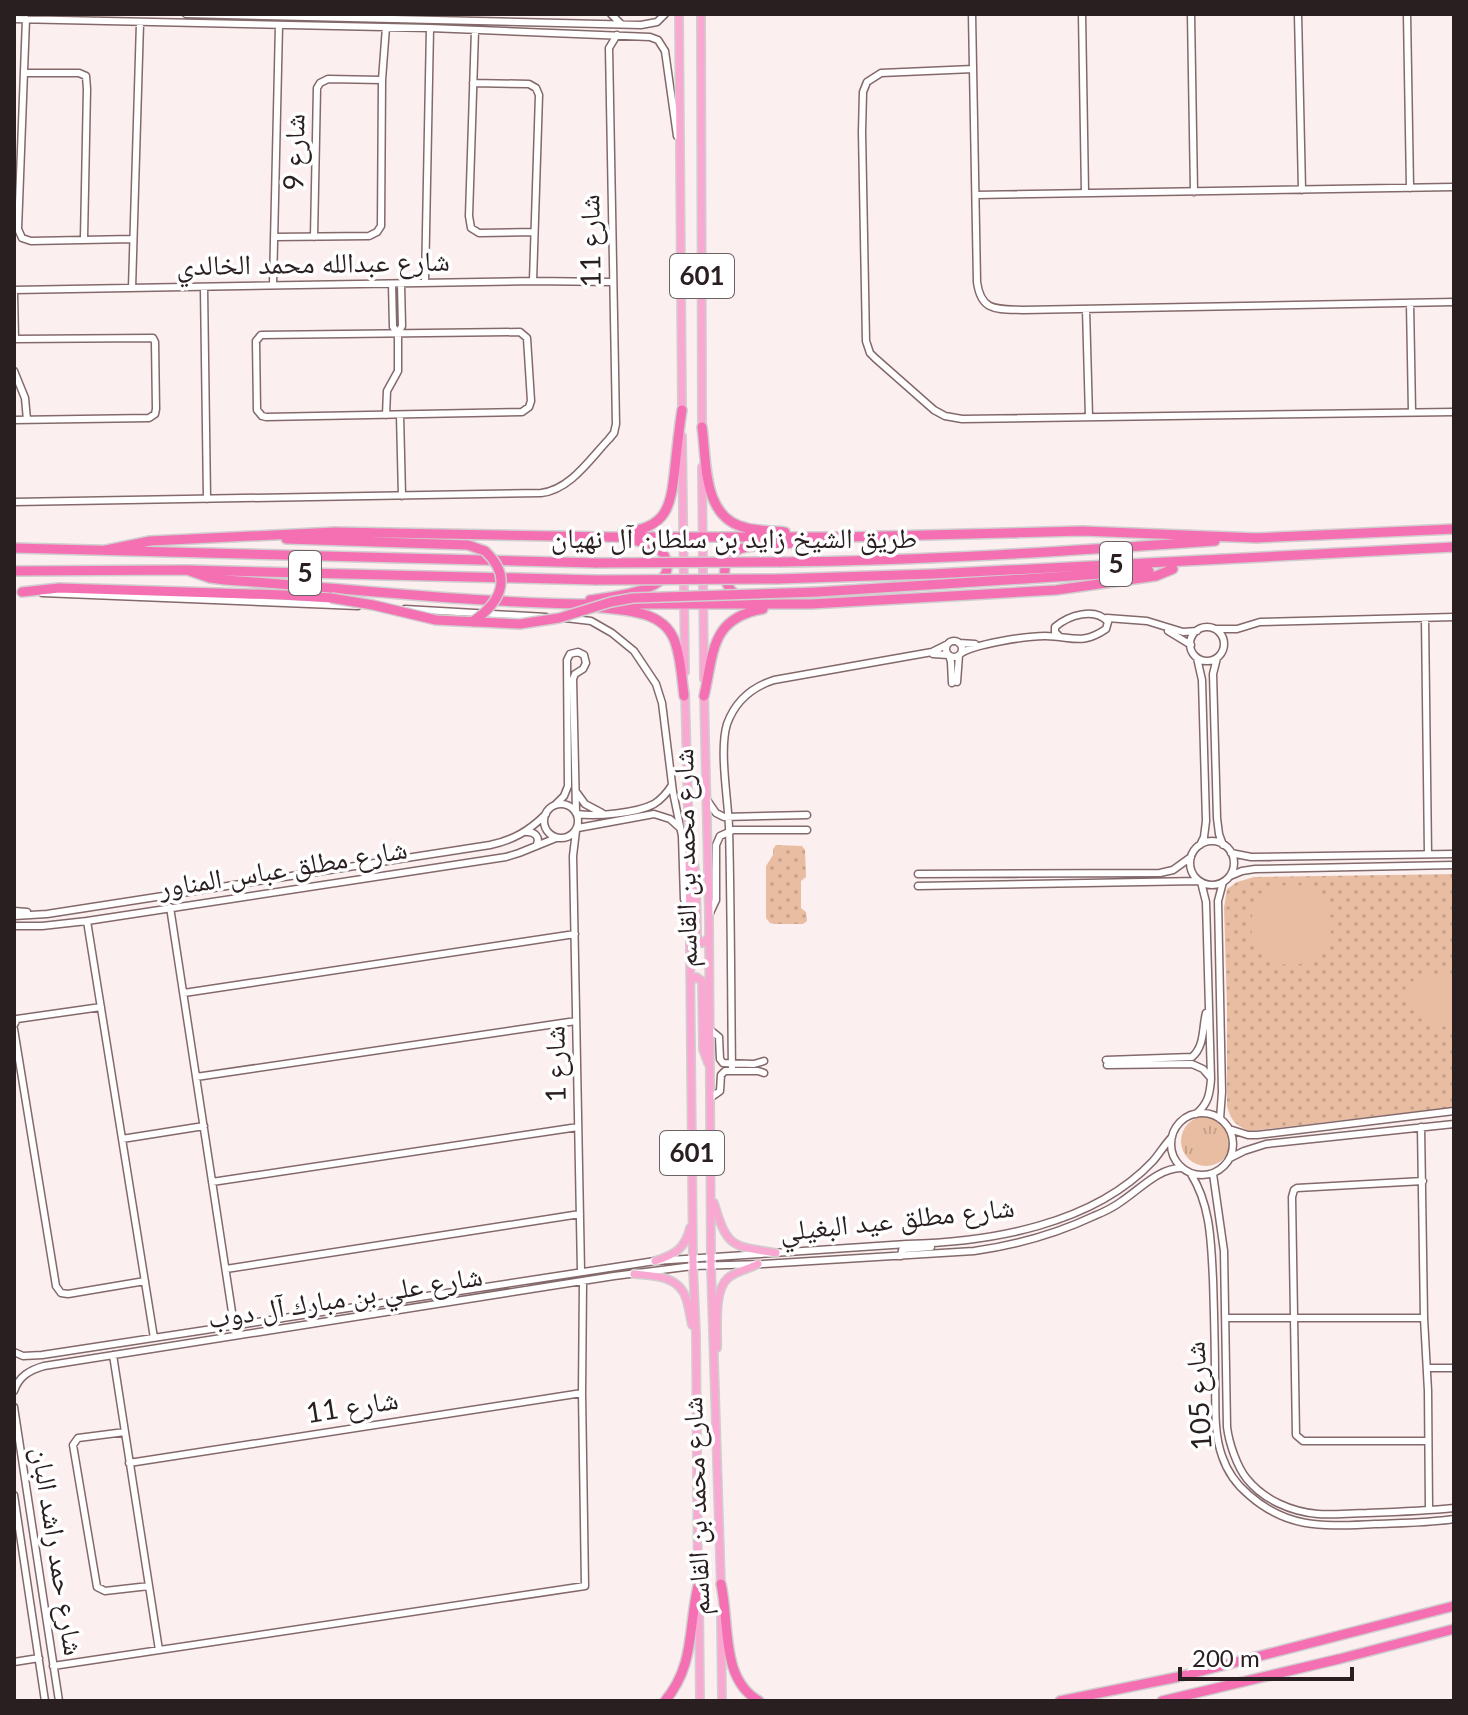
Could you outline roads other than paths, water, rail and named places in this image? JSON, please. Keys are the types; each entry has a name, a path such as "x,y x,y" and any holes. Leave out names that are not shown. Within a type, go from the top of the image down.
{"highway":[{"path":"518,536 627,532 646,527 659,519 671,500 682,410"},
{"path":"702,427 710,494 716,507 729,521 747,528 845,537"},
{"name":"طريق الشيخ زايد بن سلطان آل نهيان","path":"15,548 596,563 857,562 1454,529"},
{"path":"106,550 150,541 346,532 845,537 1083,531 1258,538"},
{"path":"571,604 646,589 663,579 665,559 656,546 611,537"},
{"path":"763,605 747,600 726,583 724,574 730,554 749,547 845,537"},
{"path":"210,539 468,545 485,551 497,565 500,574 500,592 491,608 472,622"},
{"name":"طريق الشيخ زايد بن سلطان آل نهيان","path":"14,571 187,570 596,580 777,579 1454,547"},
{"path":"187,570 225,580 439,597 571,604 763,605 1070,588 1156,576 1202,560"},
{"path":"18,592 59,588 291,595 373,605 426,618 511,624 559,618 633,598 817,592 1173,569"},
{"path":"571,604 643,614 662,623 676,645 684,696"},
{"path":"704,696 716,641 733,618 752,611 811,604"},
{"path":"721,1584 733,1671 743,1689 759,1701"},
{"path":"665,1701 678,1684 686,1663 698,1586"},
{"path":"1060,1701 1178,1677 1454,1606"},
{"path":"1162,1701 1454,1629"}],"main road":[{"name":"شارع محمد بن القاسم","path":"679,14 684,696 689,842 700,1701"},
{"name":"شارع محمد بن القاسم","path":"703,14 702,537 711,1266 722,1701"},
{"path":"707,852 716,841"},
{"path":"689,842 696,875 697,938 702,943 708,938"},
{"path":"691,982 696,977 702,981 703,1049 709,1065"},
{"path":"710,1193 720,1227 727,1238 745,1248 776,1253"},
{"path":"655,1261 682,1248 687,1241 692,1214"},
{"path":"715,1418 720,1291 729,1278 758,1264"},
{"path":"634,1274 663,1277 677,1283 685,1294 696,1335"}],"street":[{"path":"186,14 440,17 648,25 665,14"},
{"path":"590,34 587,28 609,14 630,30 627,35"},
{"path":"972,14 977,282 983,302 1008,310 1454,302"},
{"path":"1082,14 1085,193"},
{"path":"1191,14 1194,192"},
{"path":"1298,14 1302,190"},
{"path":"1407,14 1410,188"},
{"path":"198,24 202,20 200,15"},
{"path":"220,15 216,20 221,24"},
{"path":"14,19 430,28 650,37 663,45 668,60 679,150"},
{"path":"26,19 20,235 31,241 133,239"},
{"path":"132,288 140,23"},
{"name":"شارع 9","path":"273,285 279,25"},
{"path":"274,237 369,236 381,226 382,80 386,27"},
{"path":"425,283 430,28"},
{"path":"475,30 471,228 479,233 534,232"},
{"path":"599,34 609,48 617,35"},
{"name":"شارع 11","path":"402,496 557,490 614,433 617,415 609,48"},
{"path":"973,69 881,73 867,82 863,92 868,348 875,358 934,410 962,419 1454,412"},
{"path":"24,73 79,73 86,76 84,238"},
{"name":"شارع 9","path":"314,237 317,88 328,79 382,80"},
{"path":"473,83 529,84 536,88 539,95 533,281"},
{"path":"976,195 1454,187"},
{"name":"شارع عبدالله محمد الخالدي","path":"14,292 273,285 612,282"},
{"path":"392,284 393,327 398,333"},
{"path":"386,415 387,391 398,371 398,333 402,326 401,284"},
{"path":"204,288 207,499"},
{"path":"14,292 14,340 153,338 156,409 152,417 14,420"},
{"path":"1410,303 1412,412"},
{"path":"1086,309 1089,417"},
{"path":"522,332 528,340 531,401 527,409 520,412 262,416 257,410 256,341 259,336 398,333 522,332"},
{"path":"14,371 25,398 27,420"},
{"path":"14,502 402,496 400,415"},
{"path":"18,592 354,606 591,621 634,651 661,695 672,785 681,829 683,889 690,915"},
{"path":"732,1067 727,737 740,704 755,689 774,680 932,652 952,641 972,644 1041,632 1082,614 1155,623 1183,632 1206,628 1237,629 1260,622 1454,617"},
{"path":"1104,617 1108,622 1106,629"},
{"path":"1425,618 1428,854"},
{"path":"740,704 775,684 932,655 955,657 970,648 1037,636 1082,639 1121,624 1146,624 1173,633 1191,645"},
{"path":"1057,625 1055,632 1060,637"},
{"path":"1215,629 1222,636 1223,649"},
{"path":"1237,629 1217,658 1213,674 1217,818 1223,845 1231,853 1251,857 1454,854"},
{"path":"918,874 1160,873 1173,870 1191,857 1204,837 1206,821 1202,680 1191,645 1197,631"},
{"path":"946,645 955,683 962,647 959,643"},
{"path":"573,856 566,844 545,828 546,814 564,796 568,786 566,665 570,654 578,652 584,655 586,663 573,679 576,812"},
{"path":"1197,658 1207,661 1217,658"},
{"path":"576,812 605,814 648,806 662,798 672,785"},
{"path":"575,791 585,804 605,814"},
{"path":"707,800 716,813 728,815 807,815"},
{"path":"555,805 569,805 576,812 579,818 577,829"},
{"name":"شارع مطلق عباس المناور","path":"14,914 47,914 470,849 501,843 526,832 546,814"},
{"path":"558,838 569,837 577,829 654,814 670,819 681,829"},
{"path":"747,817 747,830"},
{"name":"شارع 1","path":"577,829 573,856 581,1271"},
{"path":"709,915 716,900 716,841 722,834 747,830 807,830"},
{"path":"526,832 537,835 536,846"},
{"name":"شارع مطلق عباس المناور","path":"14,926 87,921 506,857 558,838"},
{"path":"1200,845 1212,842 1223,845"},
{"path":"1230,876 1233,865 1231,853"},
{"path":"1191,857 1191,870 1200,882 1206,907 1211,1079 1209,1098 1203,1108 1181,1122 1172,1137 1172,1153 1181,1168 1191,1174 1213,1174 1230,1158 1233,1139 1220,1119 1213,1115 1196,1114"},
{"path":"918,886 1135,882 1200,882 1212,885 1242,871 1255,869 1454,865"},
{"path":"1002,873 1002,885"},
{"path":"1051,873 1051,884"},
{"path":"1095,873 1095,883"},
{"path":"1135,873 1135,882"},
{"path":"1160,873 1161,882"},
{"path":"1220,1119 1218,901 1223,882"},
{"path":"170,907 234,1325"},
{"path":"87,921 154,1338"},
{"path":"184,993 575,934"},
{"path":"1208,1006 1201,1045 1192,1057 1106,1063 1192,1064 1203,1069 1211,1079"},
{"path":"101,1007 17,1019 14,1027 56,1286 61,1293 68,1294 145,1281"},
{"path":"196,1077 576,1021"},
{"path":"709,1029 719,1037 721,1061 732,1067 764,1073"},
{"path":"710,1098 720,1091 722,1072 764,1061"},
{"path":"1229,1129 1257,1135 1454,1111"},
{"path":"1230,1158 1266,1144 1454,1124"},
{"path":"122,1139 204,1126"},
{"path":"212,1182 578,1127"},
{"path":"1421,1127 1429,1510"},
{"name":"شارع مطلق عيد البغيلي","path":"693,1262 711,1257 957,1241 1025,1230 1055,1220 1115,1192 1153,1160 1172,1137"},
{"name":"شارع مطلق عيد البغيلي","path":"693,1262 711,1266 984,1250 1060,1231 1122,1202 1165,1171 1181,1168"},
{"name":"شارع 105","path":"1191,1174 1204,1199 1211,1240 1217,1435 1225,1463 1243,1490 1273,1513 1311,1525 1454,1519"},
{"name":"شارع 105","path":"1213,1174 1224,1251 1228,1437 1246,1478 1270,1499 1297,1511 1314,1514 1454,1508"},
{"path":"1423,1181 1301,1188 1294,1190 1292,1197 1296,1435 1303,1441 1427,1441"},
{"path":"226,1269 580,1214"},
{"path":"901,1256 905,1249 948,1246 957,1241"},
{"name":"شارع علي بن مبارك آل دوب","path":"14,1352 23,1356 42,1355 581,1271 655,1261 693,1262"},
{"name":"شارع علي بن مبارك آل دوب","path":"44,1366 634,1274 693,1262"},
{"path":"53,1666 585,1586 583,1282"},
{"path":"419,1297 415,1303 420,1308"},
{"path":"404,1299 407,1304 405,1310"},
{"path":"1226,1318 1424,1318"},
{"path":"14,1391 30,1370 44,1366 39,1361 42,1355"},
{"path":"113,1355 159,1650"},
{"path":"1427,1368 1454,1368"},
{"name":"شارع 11","path":"129,1463 582,1393"},
{"name":"شارع حمد راشد البان","path":"14,1407 59,1701"},
{"path":"1216,1408 1226,1408"},
{"path":"125,1432 78,1438 73,1445 97,1587 105,1591 149,1586"},
{"path":"15,1469 23,1464"},
{"path":"15,1469 24,1475"},
{"name":"شارع حمد راشد البان","path":"14,1495 45,1701"},
{"path":"1354,1513 1351,1519 1356,1525"},
{"path":"14,1573 26,1571"},
{"path":"14,1662 39,1658"}]}
